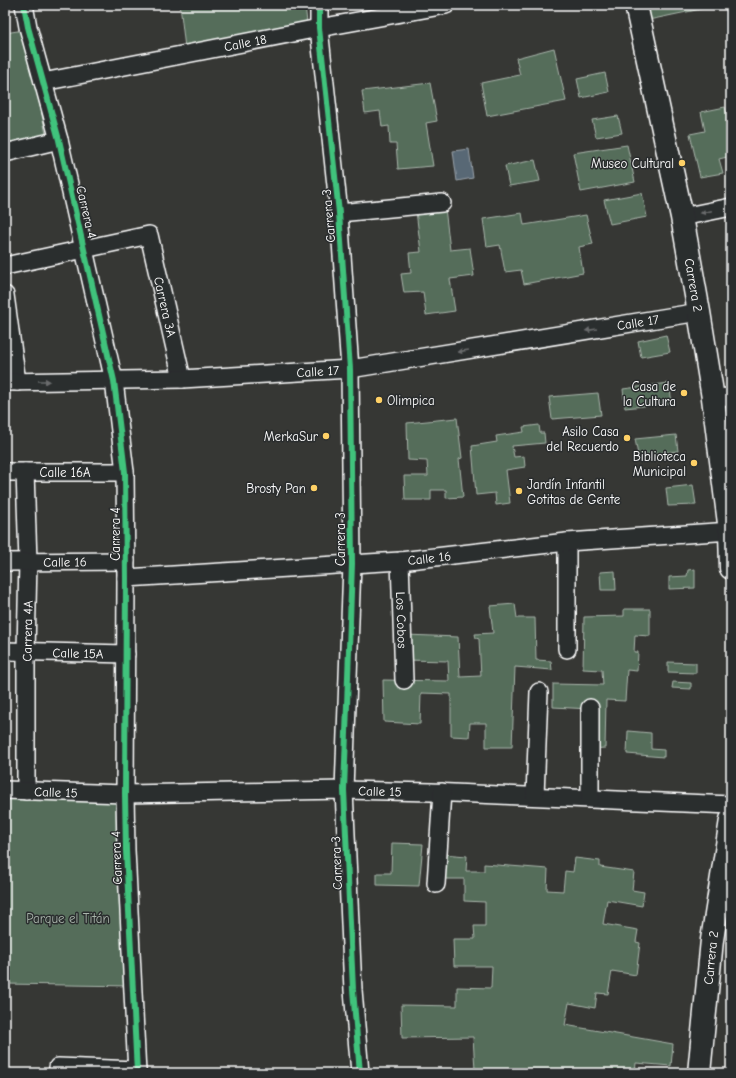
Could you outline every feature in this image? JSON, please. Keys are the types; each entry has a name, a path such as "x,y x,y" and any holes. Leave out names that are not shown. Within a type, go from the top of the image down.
{"main road":[{"name":"Carrera 2","path":"636,5 682,217 699,312 722,397 731,568"},
{"name":"Carrera 2","path":"699,1073 712,940 731,820"}],"street":[{"name":"Carrera 4","path":"24,5 28,27 59,140 114,381 125,472 126,850 137,1071"},
{"name":"Carrera 3","path":"320,5 319,28 339,213 350,369 352,564 344,790 353,990 360,1073"},
{"name":"Calle 18","path":"43,82 319,28 446,5"},
{"path":"5,153 59,140"},
{"path":"339,213 442,203"},
{"path":"682,217 731,207"},
{"name":"Carrera 3A","path":"84,249 149,235 182,379"},
{"path":"5,266 84,249"},
{"path":"5,295 11,382"},
{"name":"Calle 17","path":"11,382 182,379 350,369 699,312"},
{"name":"Calle 16A","path":"5,472 125,472"},
{"name":"Carrera 4A","path":"25,472 28,561 26,651 26,791"},
{"name":"Calle 16","path":"5,562 28,561 126,569 352,564 400,561 567,542 730,531"},
{"path":"567,542 567,649"},
{"name":"Los Cobos","path":"400,561 404,680"},
{"name":"Calle 15A","path":"5,651 126,654"},
{"path":"535,796 539,692"},
{"path":"590,708 590,799"},
{"name":"Calle 15","path":"5,790 125,794 344,790 442,792 731,805"},
{"path":"436,884 442,792"},
{"path":"58,1070 137,1071"}],"green space":[{"path":"180,5 305,5 307,23 185,48"},
{"path":"636,5 720,5 639,22"},
{"path":"24,30 47,139 5,148 5,33"},
{"path":"554,48 566,101 487,116 481,83 520,75 516,58"},
{"path":"605,73 609,92 581,98 577,79"},
{"path":"430,83 437,121 426,123 433,166 398,169 396,144 390,144 389,126 382,127 380,111 365,113 362,91"},
{"path":"725,107 731,131 731,156 719,159 723,173 700,177 690,134 705,131 701,112"},
{"path":"618,116 622,133 596,137 592,120"},
{"path":"627,145 635,182 581,192 573,153"},
{"path":"535,160 540,181 509,186 505,166"},
{"path":"642,193 647,217 610,224 604,200"},
{"path":"445,208 450,250 470,248 474,276 450,279 455,311 426,315 423,292 404,293 401,274 411,273 409,253 421,252 416,211"},
{"path":"522,213 524,225 586,215 593,244 579,247 583,273 524,284 521,270 505,272 500,245 487,247 483,219"},
{"path":"666,335 670,352 641,357 638,341"},
{"path":"669,383 672,403 625,408 623,389"},
{"path":"598,393 601,415 552,419 549,397"},
{"path":"457,418 462,458 459,459 463,497 446,498 446,490 431,490 431,500 405,500 404,476 428,476 427,461 408,460 407,423"},
{"path":"539,425 540,433 544,433 545,443 512,446 514,457 524,456 525,467 506,470 510,503 496,505 495,493 476,495 472,446 497,442 496,436 524,432 523,427"},
{"path":"676,435 678,451 638,455 635,439"},
{"path":"693,485 696,505 668,506 666,488"},
{"path":"695,569 695,588 669,589 669,577 687,576 688,570"},
{"path":"615,571 616,590 601,590 600,572"},
{"path":"515,604 517,618 535,618 536,660 551,661 552,670 515,667 512,747 486,747 486,723 470,723 469,737 451,736 451,694 421,693 420,724 384,722 383,680 449,681 448,661 407,660 406,635 458,637 460,677 481,676 479,639 476,638 475,634 493,633 490,606"},
{"path":"624,609 650,609 650,636 635,635 634,652 638,652 637,671 627,670 625,701 606,700 605,748 590,749 590,709 553,707 553,684 603,685 602,670 583,669 584,617 624,616"},
{"path":"668,662 696,663 696,673 668,672"},
{"path":"673,682 691,683 691,689 672,688"},
{"path":"628,731 651,733 651,749 664,750 664,757 627,754"},
{"name":"Parque el Titán","path":"5,792 125,794 133,986 5,984"},
{"path":"392,843 423,844 419,886 377,885 377,873 391,873"},
{"path":"443,854 467,856 466,871 484,871 484,864 548,869 547,890 563,891 565,871 573,872 575,858 600,861 600,867 634,872 632,890 644,892 642,906 607,900 603,924 638,930 636,942 640,943 636,975 612,971 608,994 597,993 595,1008 569,1003 565,1025 673,1044 671,1066 636,1063 635,1073 567,1073 512,1070 512,1073 436,1073 436,1070 475,1070 473,1037 402,1038 401,1005 457,1006 457,987 491,988 492,966 454,966 453,939 475,939 474,926 485,926 485,902 464,901 464,879 441,879"}],"water":[{"path":"469,149 473,178 457,181 453,151"}],"cycle path":[{"path":"24,5 28,27 59,140 114,381 125,472 126,850 137,1073"},
{"path":"319,5 319,28 339,213 350,369 352,564 344,790 353,990 360,1073"}],"place":[{"name":"Museo Cultural","path":"682,163"},
{"name":"Casa de la Cultura","path":"684,393"},
{"name":"Olimpica","path":"379,400"},
{"name":"MerkaSur","path":"326,436"},
{"name":"Asilo Casa del Recuerdo","path":"627,438"},
{"name":"Biblioteca Municipal","path":"694,463"},
{"name":"Brosty Pan","path":"314,488"},
{"name":"Jardín Infantil Gotitas de Gente","path":"519,491"}]}
